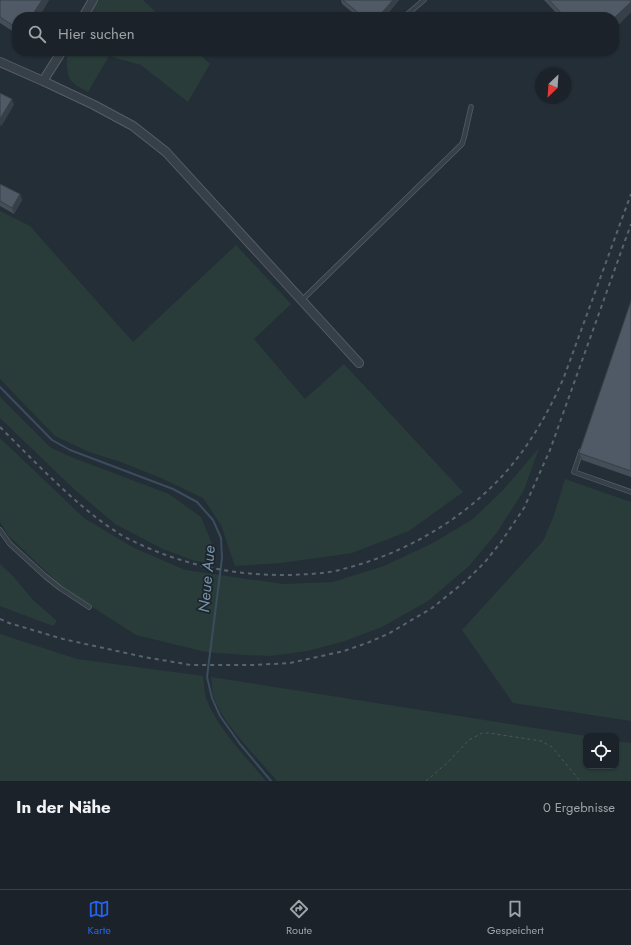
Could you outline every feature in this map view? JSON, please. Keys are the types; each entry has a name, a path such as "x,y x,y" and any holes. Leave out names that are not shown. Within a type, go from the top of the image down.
{"street":[{"path":"86,12 93,0"},
{"path":"43,81 59,56"},
{"path":"0,62 94,105 133,126 166,152 359,363"}],"lane":[{"path":"411,12 424,0"},
{"path":"302,300 462,144 472,106"},
{"path":"584,443 574,472 631,492"},
{"path":"0,530 10,544 45,576 89,607"}],"path":[{"path":"426,781 470,740 476,736 488,733 541,740 547,743 580,781"}],"green space":[{"path":"99,0 143,0 156,12 91,12"},
{"path":"67,56 109,56 88,92 71,81 67,66"},
{"path":"109,56 201,56 210,64 188,102 141,65"},
{"path":"0,211 30,226 133,342 236,245 291,304 254,339 305,399 344,364 463,492 409,531 352,553 281,563 235,566 221,525 203,498 161,478 121,462 89,452 55,436 0,379"},
{"path":"0,397 51,448 169,494 201,517 212,544 212,564 192,560 163,549 115,524 75,490 0,418"},
{"path":"0,438 84,518 132,547 185,570 283,584 333,582 384,566 433,543 473,519 505,488 539,448 524,490 498,531 469,566 428,601 382,627 342,642 307,651 270,656 206,652 136,635 63,588 8,535 0,522"},
{"path":"565,479 631,502 631,721 513,703 462,630 543,541 553,518"},
{"path":"0,564 13,576 33,600 57,621 53,626 0,606"},
{"path":"0,634 77,659 203,676 206,698 217,720 232,741 266,781 0,781"},
{"path":"211,677 583,736 583,769 619,769 619,741 631,743 631,781 277,781 232,729 213,695"}],"building":[{"path":"0,0 42,0 34,12 12,12 12,25 0,17"},
{"path":"343,0 393,0 382,12 357,12"},
{"path":"549,0 631,0 631,2 619,13 619,12 560,12"},
{"path":"0,93 12,99 0,119"},
{"path":"0,184 20,194 12,208 0,201"},
{"path":"631,301 631,471 579,453"}],"waterway":[{"name":"Neue Aue","path":"0,387 52,440 70,450 173,489 197,502 213,520 221,538 222,558 207,677 212,698 220,716 240,744 271,781"}],"railway":[{"path":"0,427 75,500 98,519 123,536 163,554 205,566 269,575 317,574 337,571 374,559 405,547 451,521 499,480 526,447 544,418 564,377 631,194"},
{"path":"0,619 63,639 144,657 191,665 254,665 290,663 344,651 388,634 432,608 468,579 485,562 501,542 524,508 550,450 631,224"}]}
